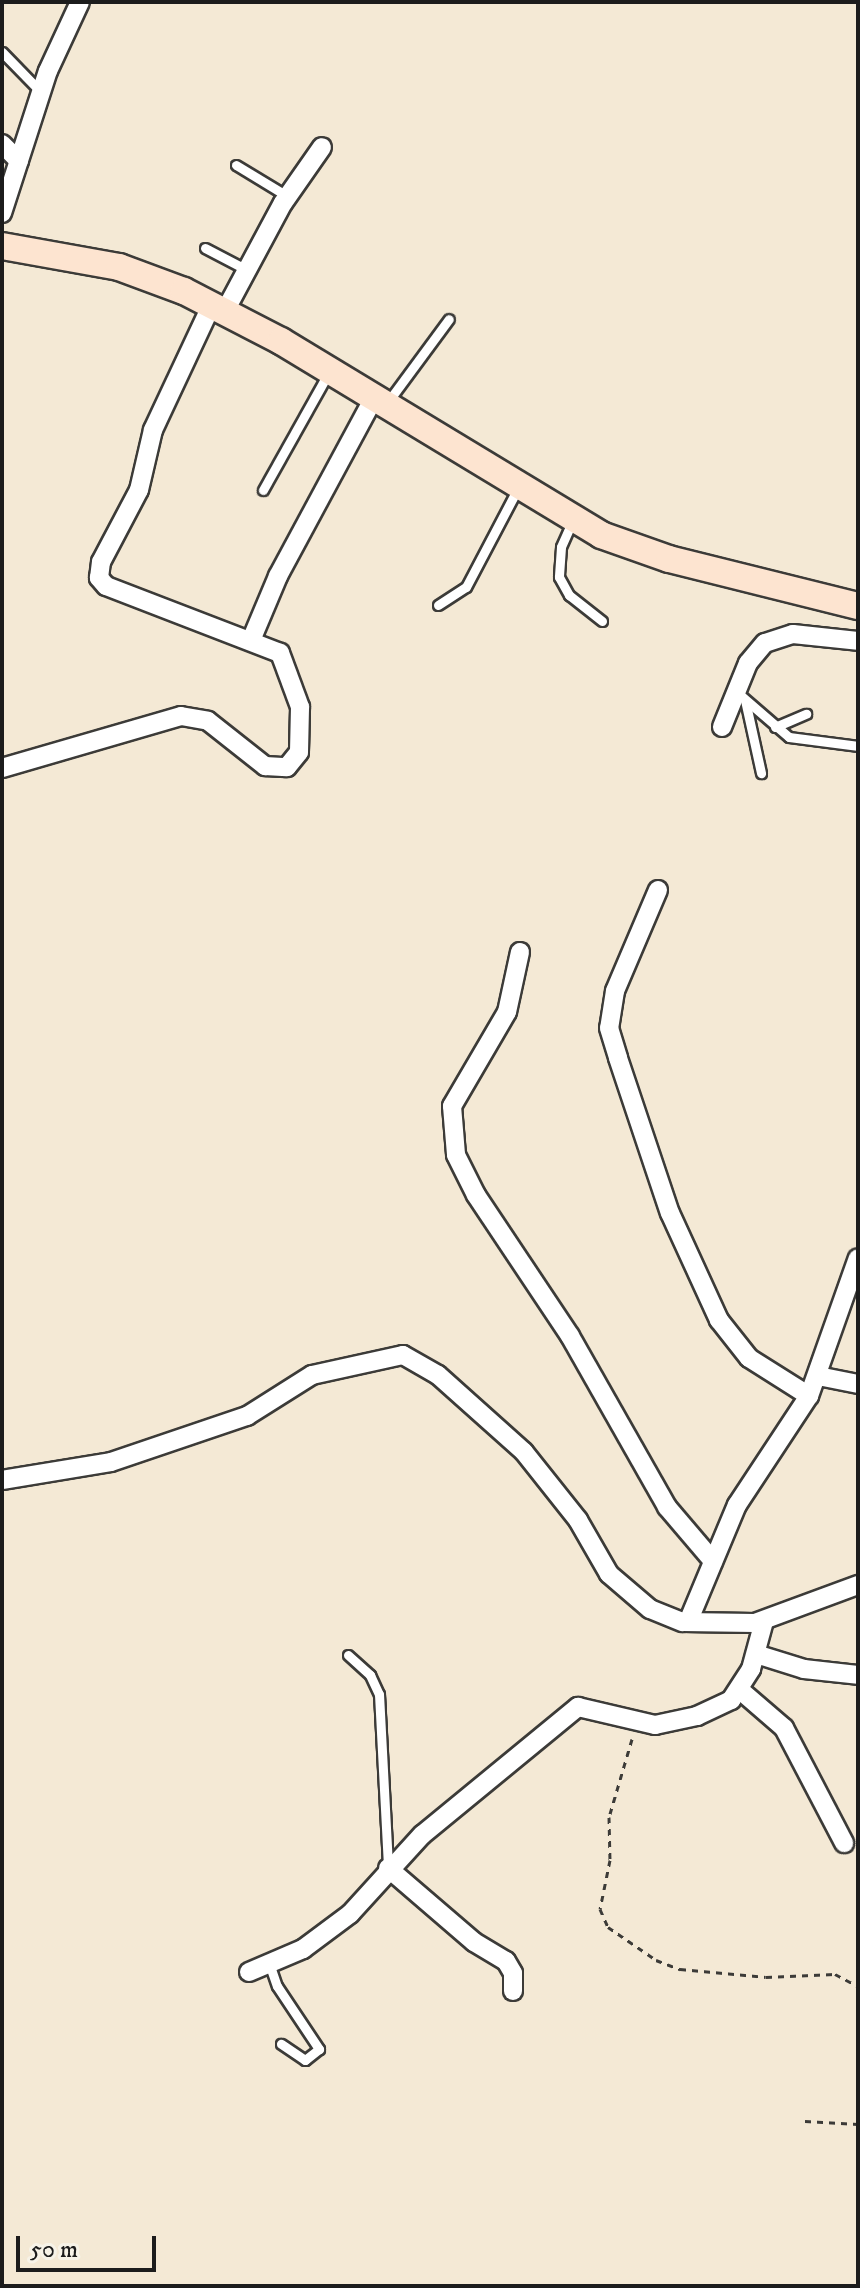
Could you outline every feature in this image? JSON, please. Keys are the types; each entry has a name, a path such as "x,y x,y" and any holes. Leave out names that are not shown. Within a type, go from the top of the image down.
{"street":[{"path":"2,213 41,92 80,2"},
{"path":"2,144 19,161"},
{"path":"2,768 181,716 208,721 265,766 287,767 302,742 295,683 280,653 252,638 106,586 99,578 101,562 139,490 153,430 219,308 247,270 287,196 322,147"},
{"path":"2,246 119,267 219,308 331,369 573,519 669,559 858,606"},
{"path":"252,638 278,576 381,399"},
{"path":"722,727 742,697 756,651 777,637 858,641"},
{"path":"658,890 615,991 609,1028 670,1213 715,1313 749,1358 809,1396"},
{"path":"520,952 507,1012 452,1106 456,1155 476,1195 570,1336 667,1507 713,1561"},
{"path":"688,1622 737,1505 809,1396 858,1258"},
{"path":"2,1480 111,1462 247,1416 322,1371 403,1355 438,1375 524,1452 578,1520 618,1584 650,1609 688,1622 764,1621 858,1585"},
{"path":"818,1376 858,1384"},
{"path":"249,1972 270,1966 350,1914 388,1868 578,1707 599,1709 636,1723 697,1716 740,1690 756,1654 764,1621"},
{"path":"756,1654 804,1669 858,1675"},
{"path":"740,1690 784,1728 844,1843"},
{"path":"388,1868 474,1942 506,1961 513,1973 513,1991"}],"lane":[{"path":"2,52 41,92"},
{"path":"236,165 287,196"},
{"path":"205,248 247,270"},
{"path":"381,399 449,319"},
{"path":"263,490 331,369"},
{"path":"438,605 466,587 519,486"},
{"path":"573,519 561,547 559,577 569,595 602,621"},
{"path":"742,697 789,737 858,746"},
{"path":"742,697 761,773"},
{"path":"775,727 806,714"},
{"path":"348,1655 370,1675 379,1694 388,1868"},
{"path":"270,1966 277,1986 317,2043 318,2054 299,2059 281,2044"}],"path":[{"path":"636,1723 609,1817 610,1860 600,1909 608,1927 656,1960 680,1969 766,1977 835,1974 858,1986"},
{"path":"805,2121 858,2124"}]}
